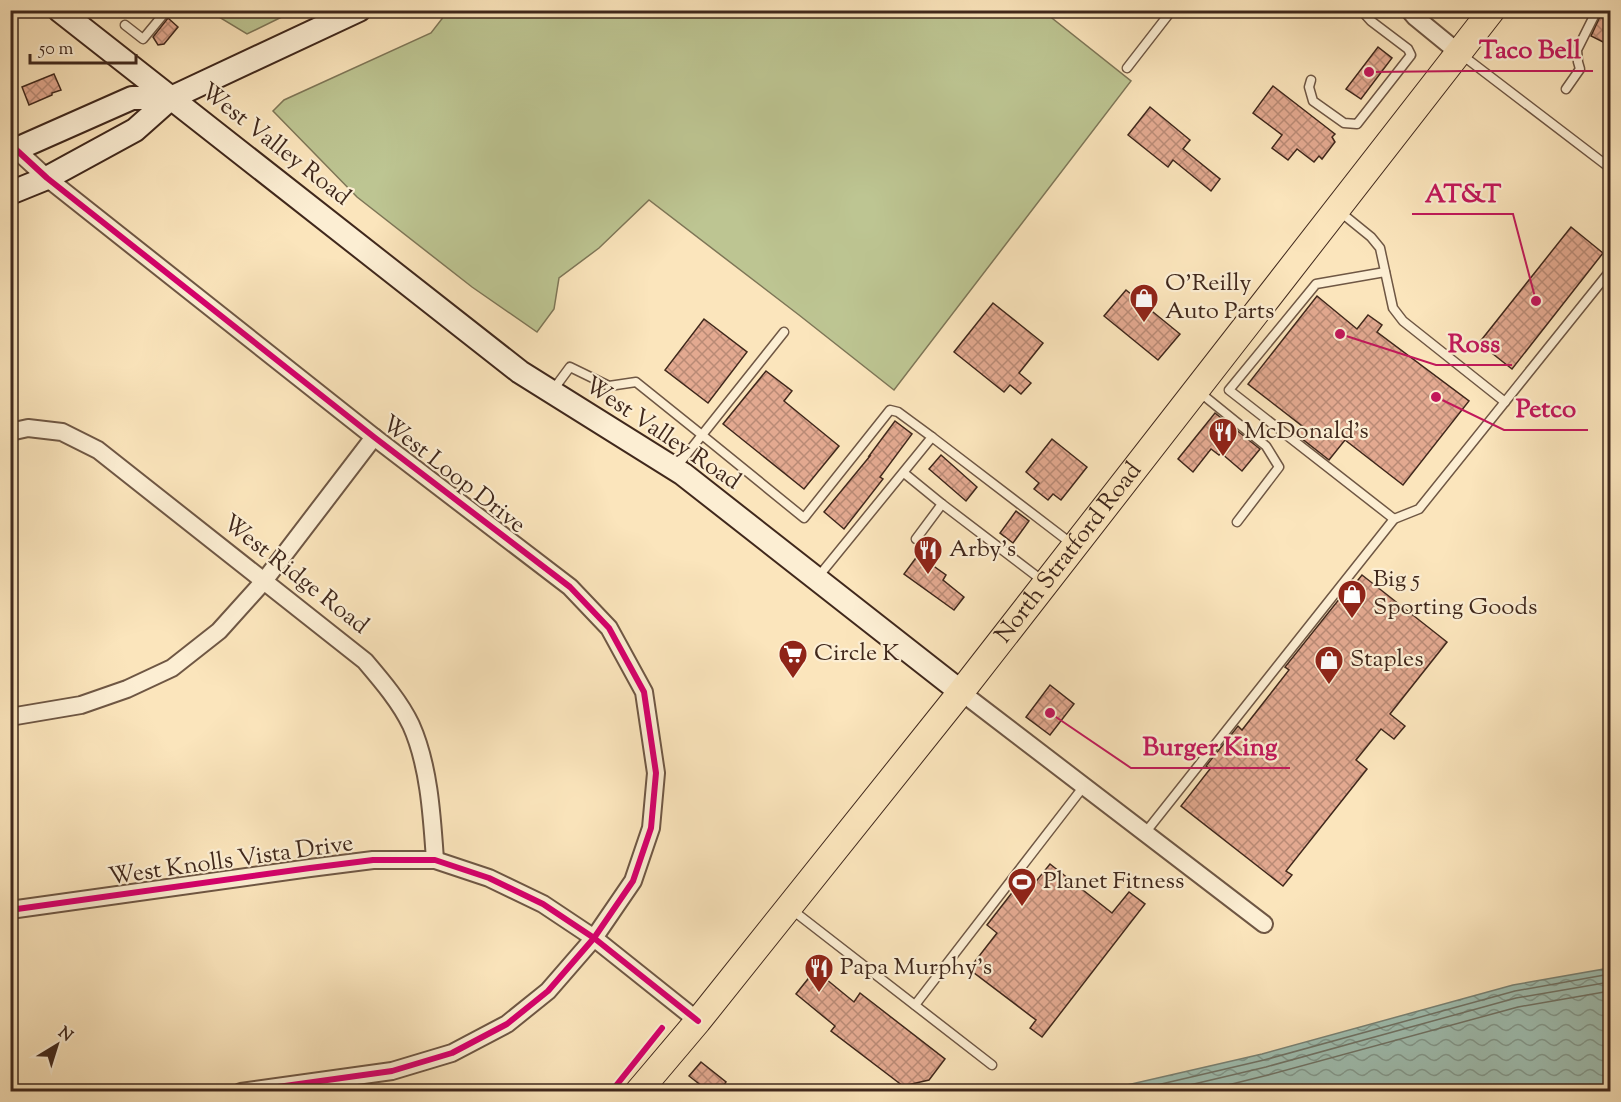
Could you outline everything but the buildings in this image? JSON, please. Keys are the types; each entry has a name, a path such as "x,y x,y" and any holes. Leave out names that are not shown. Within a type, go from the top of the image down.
{"main road":[{"name":"West Valley Road","path":"59,10 520,372 675,470 961,692"},
{"path":"10,193 47,178 135,130 171,98 359,10"},
{"name":"North Stratford Road","path":"638,1092 698,1021 961,692 1492,10"},
{"path":"13,149 132,99 171,98"}],"street":[{"path":"1409,10 1459,53"},
{"name":"West Loop Drive","path":"13,149 374,437 570,587 609,628 644,692 656,773 651,828 633,881 594,938 548,991 507,1024 452,1053 392,1071 241,1092"},
{"name":"West Ridge Road","path":"10,432 28,428 62,432 98,450 366,661 389,690 410,724 422,756 432,814 435,860"},
{"path":"10,717 81,705 127,689 172,668 219,631 264,581 374,437"},
{"name":"West Valley Road","path":"961,692 1264,924"},
{"name":"West Knolls Vista Drive","path":"10,910 352,862 435,860 489,878 543,904 594,938 698,1021"}],"lane":[{"path":"125,25 143,39 167,10"},
{"path":"1127,68 1172,10"},
{"path":"1566,89 1580,69 1577,50 1597,10"},
{"path":"1311,80 1309,87 1313,101 1344,123 1357,124 1411,56 1408,49 1371,21 1362,11"},
{"path":"1459,53 1611,168"},
{"path":"1337,209 1371,237 1380,248 1394,308 1403,321 1505,402"},
{"path":"1145,833 1394,519 1419,509 1611,271"},
{"path":"1385,272 1316,284 1228,390 1394,519"},
{"path":"675,470 784,332"},
{"path":"551,392 570,367 609,386 636,382 804,518 890,410 898,412 1075,546"},
{"path":"1197,390 1266,446 1279,467 1237,522"},
{"path":"816,580 932,437"},
{"path":"904,473 1046,583"},
{"path":"916,539 942,504"},
{"path":"915,1005 1084,786"},
{"path":"789,907 992,1065"}],"green space":[{"path":"209,11 294,11 247,34"},
{"path":"448,11 1043,11 1131,81 894,390 649,200 599,248 559,278 554,309 537,332 472,287 357,197 273,111 284,100 431,33"}],"water":[{"path":"1610,968 1610,1091 1101,1091 1262,1054 1513,985"}],"cycle path":[{"path":"10,144 47,178 374,437 570,587 609,628 644,692 656,773 651,828 633,881 594,938 548,991 507,1024 452,1053 392,1071 241,1092"},
{"path":"10,910 373,860 435,860 489,878 543,904 594,938 698,1021"},
{"path":"611,1092 662,1028"}],"place":[{"name":"Taco Bell","path":"1369,72"},
{"name":"AT&T","path":"1536,301"},
{"name":"O'Reilly Auto Parts","path":"1144,324"},
{"name":"Ross","path":"1340,334"},
{"name":"Petco","path":"1436,397"},
{"name":"McDonald's","path":"1223,458"},
{"name":"Arby's","path":"928,576"},
{"name":"Big 5 Sporting Goods","path":"1352,620"},
{"name":"Circle K","path":"793,680"},
{"name":"Staples","path":"1329,686"},
{"name":"Burger King","path":"1050,713"},
{"name":"Planet Fitness","path":"1022,908"},
{"name":"Papa Murphy's","path":"819,994"}]}
